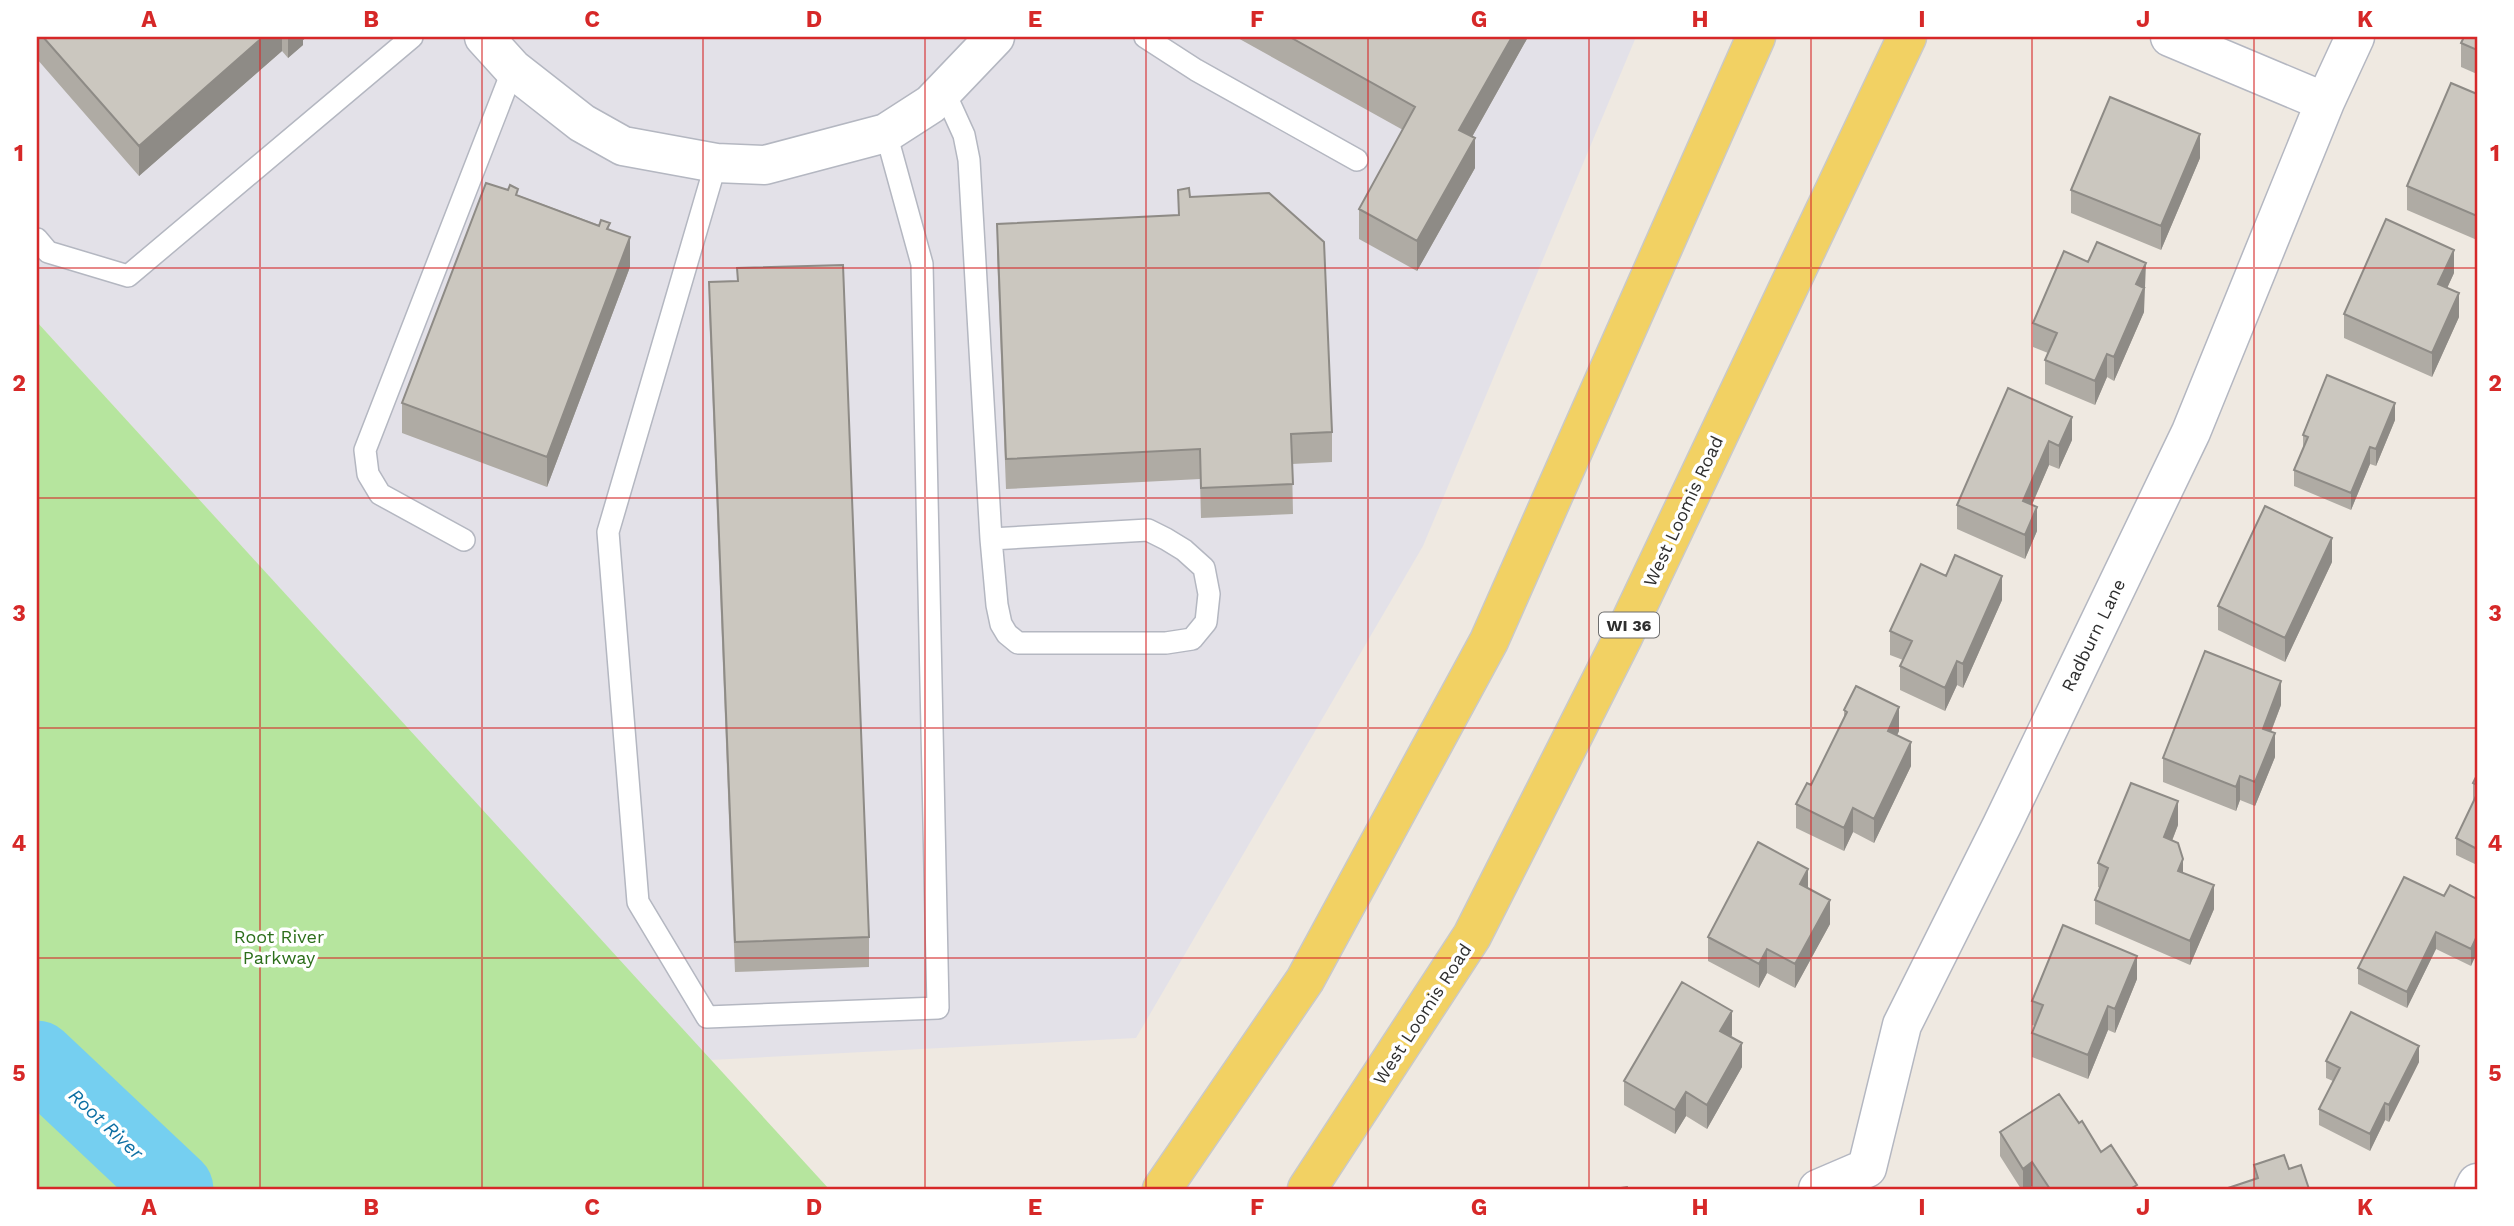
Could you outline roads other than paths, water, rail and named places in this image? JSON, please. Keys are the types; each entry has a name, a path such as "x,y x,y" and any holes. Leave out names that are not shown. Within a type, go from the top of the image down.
{"main road":[{"path":"1161,1189 1305,980 1489,641 1756,37"},
{"name":"West Loomis Road","path":"1307,1189 1472,936 1623,637 1906,37"}],"street":[{"path":"484,37 513,69 582,123 623,146 716,163 765,164 886,133 931,104 995,37"},
{"path":"2170,37 2325,102"},
{"name":"Radburn Lane","path":"1871,1178 1902,1025 2002,825 2191,432 2325,102 2355,37"},
{"path":"1818,1189 1871,1178"},
{"path":"2474,1189 2477,1183"}],"lane":[{"path":"37,239 48,252 128,276 412,37"},
{"path":"1145,37 1196,71 1357,160"},
{"path":"464,540 380,494 368,474 365,450 513,69"},
{"path":"944,91 964,135 969,160 990,540 1001,624 1007,634 1018,643 1166,643 1192,639 1206,622 1209,594 1204,568 1184,550 1148,530 990,540"},
{"path":"716,163 608,532 638,902 707,1017 937,1009 922,264 886,133"}],"waterway":[{"name":"Root River","path":"37,1059 175,1189"}],"park label":[{"name":"Root River Parkway","path":"279,946"}]}
